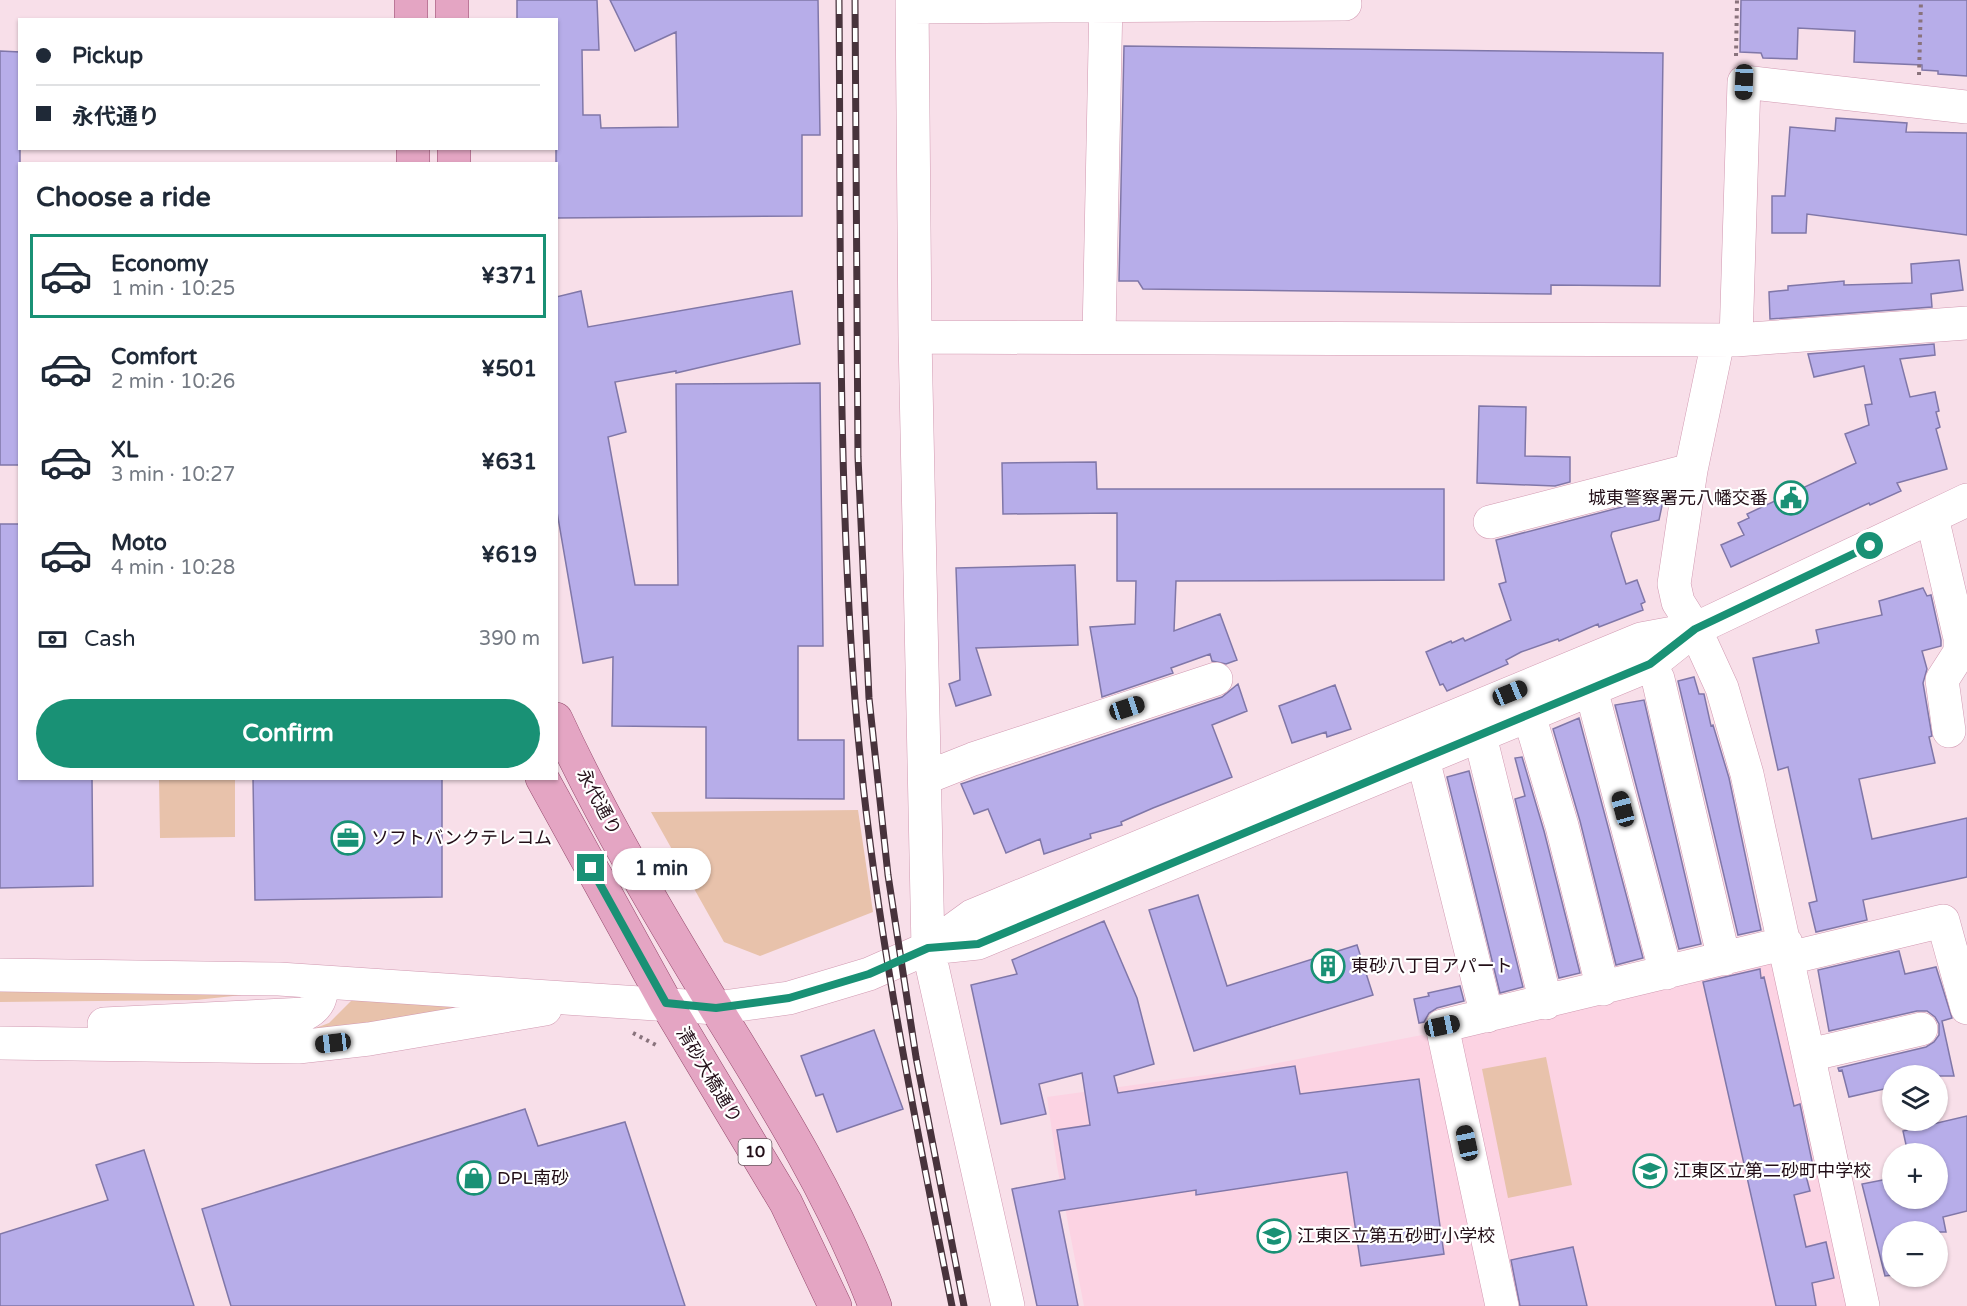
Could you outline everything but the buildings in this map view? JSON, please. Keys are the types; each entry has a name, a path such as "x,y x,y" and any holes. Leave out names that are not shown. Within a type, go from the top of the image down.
{"main road":[{"path":"411,0 411,18"},
{"path":"452,0 452,18"},
{"name":"永代通り","path":"558,723 604,813 716,1008"},
{"name":"10","path":"543,780 666,1003"},
{"name":"清砂大橋通り","path":"666,1003 786,1203 835,1306"},
{"name":"10","path":"716,1008 796,1139 859,1263 875,1306"}],"street":[{"path":"1008,1306 928,948 915,337 912,3 1345,4"},
{"path":"1098,336 1105,3"},
{"path":"1863,1306 1747,774 1722,688 1695,629 1678,602 1674,584 1691,470 1727,341 1744,82 1967,107"},
{"path":"915,337 1098,336 1727,341 1967,323"},
{"path":"1490,522 1691,470"},
{"path":"928,948 978,944 1650,664 1695,629 1967,500"},
{"path":"1932,517 1960,638 1960,652 1942,680 1949,731"},
{"path":"0,975 323,982 716,1008 789,998 833,987 928,948 972,916 1641,639 1695,629"},
{"path":"1650,664 1658,679 1724,959"},
{"path":"925,778 973,759 1215,679"},
{"path":"1591,689 1666,973"},
{"path":"1529,715 1562,825 1604,989"},
{"path":"1480,736 1546,1003"},
{"path":"1423,759 1487,1016"},
{"path":"1502,1306 1442,1026 1724,959 1787,951 1943,921 1967,1008"},
{"path":"0,1023 100,1024 305,1014 316,1008 321,1001 323,982"},
{"path":"0,1043 297,1047 369,1039 600,999"},
{"path":"1809,1055 1921,1029"}],"path":[{"path":"1737,0 1735,70 1744,82"},
{"path":"1918,103 1921,0"},
{"path":"623,1029 641,1036 663,1052"}],"shaded area":[{"path":"159,780 235,780 235,837 160,838"},
{"path":"858,810 873,912 760,956 724,942 651,812"},
{"name":"江東区立第二砂町中学校","path":"1773,962 1848,1306 1511,1306 1459,1028"},
{"path":"0,988 271,992 196,1000 0,1002"},
{"path":"355,997 482,1008 347,1033 313,1029 329,1023"},
{"name":"江東区立第五砂町小学校","path":"1422,1035 1436,1042 1492,1306 1084,1306 1057,1166 1047,1097 1242,1070"},
{"path":"1546,1057 1572,1185 1508,1198 1482,1069"}],"railway":[{"path":"839,0 843,438 849,613 855,700 871,853 894,1004 952,1306"},
{"path":"855,0 858,457 869,698 888,875 916,1057 964,1306"}],"place":[{"name":"城東警察署元八幡交番","path":"1791,498"},
{"name":"ソフトバンクテレコム","path":"348,838"},
{"name":"東砂八丁目アパート","path":"1328,966"},
{"name":"江東区立第二砂町中学校","path":"1650,1171"},
{"name":"DPL南砂","path":"474,1178"},
{"name":"江東区立第五砂町小学校","path":"1274,1236"}],"route":[{"path":"591,868 666,1003 716,1008 789,998 833,987 928,948 978,944 1650,664 1695,629 1870,546"}]}
